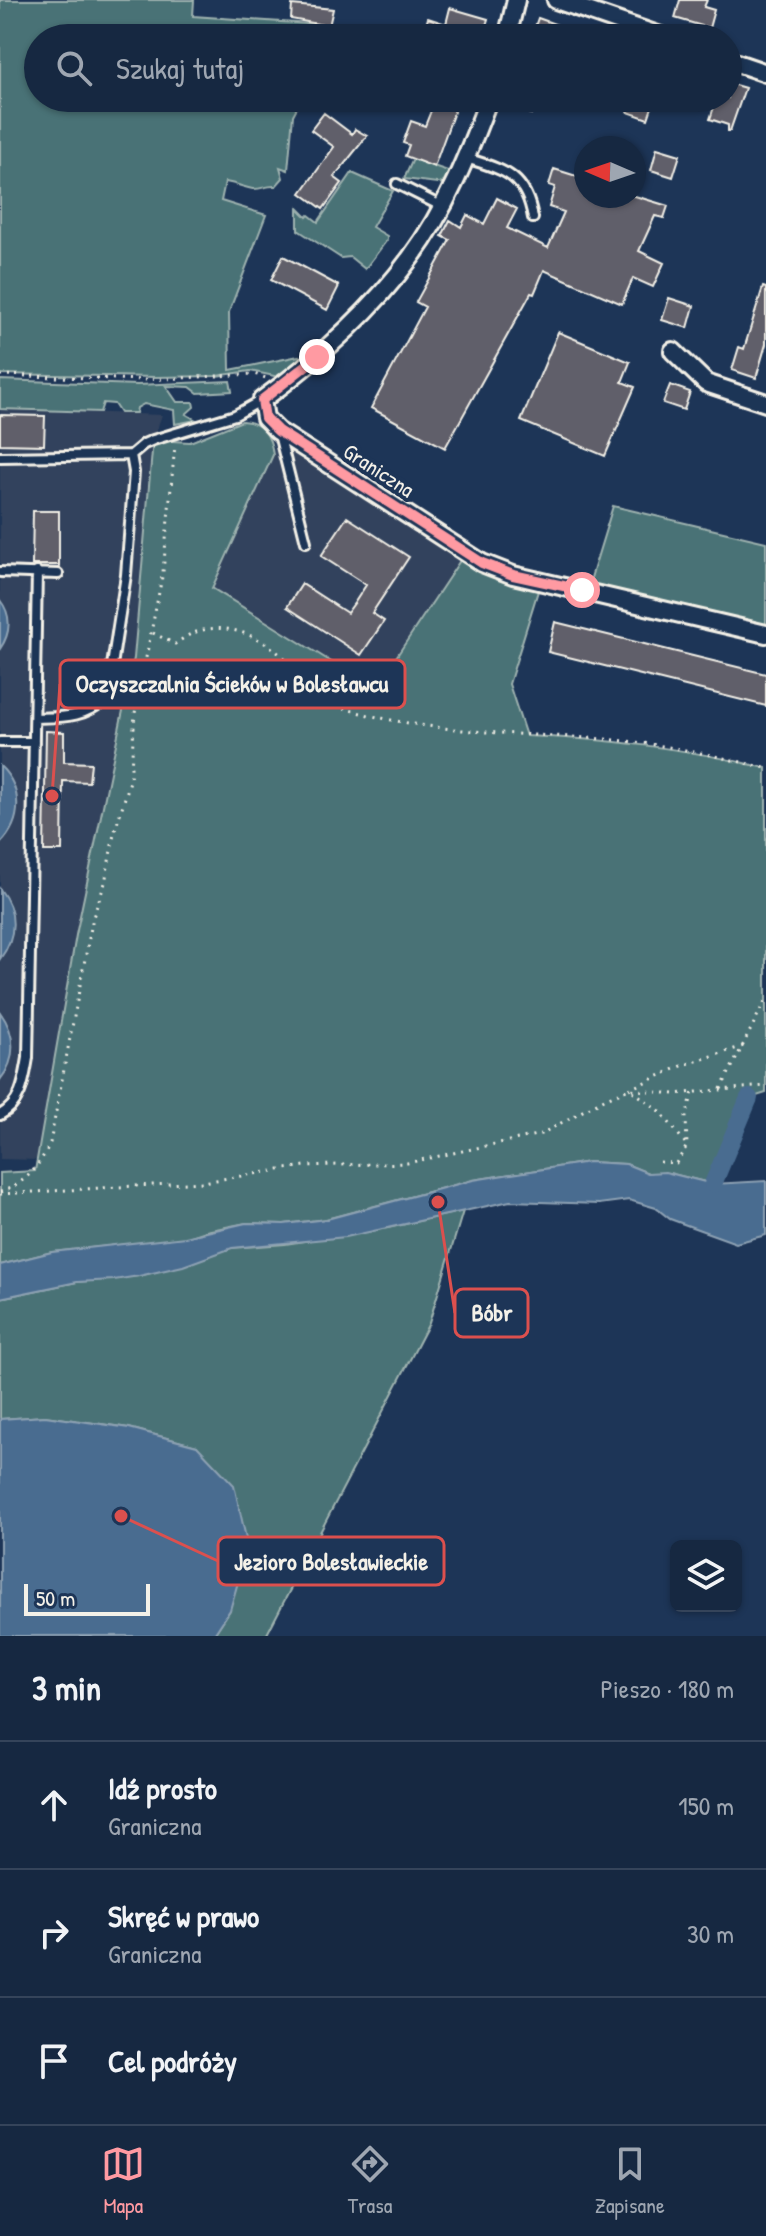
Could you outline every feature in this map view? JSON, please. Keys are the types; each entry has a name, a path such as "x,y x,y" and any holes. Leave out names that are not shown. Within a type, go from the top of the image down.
{"street":[{"path":"510,24 516,0"},
{"path":"556,0 625,24"},
{"path":"742,65 766,73"},
{"path":"262,400 334,341 384,293 414,254 441,206 466,158 484,112"},
{"path":"673,351 706,383 766,403"},
{"name":"Graniczna","path":"262,400 265,418 278,431 482,563 513,575 766,634"}],"lane":[{"path":"466,158 510,174 530,199 533,218"},
{"path":"397,184 441,206"},
{"path":"0,457 131,455 144,444 176,431 235,415 262,400"},
{"path":"278,431 306,542"},
{"path":"35,718 70,717 92,711 107,698 126,575 134,472 131,455"},
{"path":"0,572 58,574"},
{"path":"0,1115 15,1103 22,1089 28,1058 37,572"},
{"path":"0,742 34,742"}],"path":[{"path":"0,375 145,380 254,374 285,383"},
{"path":"0,1193 31,1175 50,1143 82,986 91,925 105,883 114,834 130,781 135,713 163,572 176,431"},
{"path":"152,632 175,644 198,631 233,630 265,641 324,701 352,710 448,728 525,737 605,739 678,749 766,768"},
{"path":"721,1089 766,999"},
{"path":"0,1193 203,1182 305,1166 407,1163 541,1134 606,1098 684,1065 744,1046"},
{"path":"629,1089 674,1094 766,1086"},
{"path":"629,1089 660,1111 687,1146"},
{"path":"660,1162 676,1163 687,1146 686,1117 693,1092"}],"shaded area":[{"path":"0,409 162,415 153,440 134,658 38,1160 0,1159"},
{"path":"278,431 465,553 375,689 211,588 273,455"},
{"path":"0,600 9,624 0,649"},
{"path":"0,766 13,784 17,805 13,825 0,844"},
{"path":"0,889 10,906 13,924 10,941 0,959"},
{"path":"0,1012 12,1038 12,1055 0,1080"},
{"path":"589,1162 626,1164 648,1173 665,1172 713,1184 766,1181 766,1235 736,1243 670,1219 656,1208 629,1200 599,1204 510,1201 346,1237 232,1248 183,1266 139,1276 77,1282 0,1298 0,1265 52,1252 185,1237 246,1223 284,1224 327,1219 473,1180"},
{"path":"45,1416 129,1428 197,1446 234,1485 248,1547 230,1610 213,1636 0,1636 0,1419"}],"green space":[{"path":"0,0 194,0 193,16 309,24 24,24 24,112 295,112 288,170 280,167 283,178 276,186 257,189 225,182 221,201 266,215 229,312 230,370 299,356 301,360 279,377 250,371 216,376 156,377 0,374"},
{"path":"413,159 451,172 445,184 404,179"},
{"path":"352,173 393,191 372,227 387,236 387,240 365,269 350,257 341,258 298,230 298,208 318,222"},
{"path":"0,380 137,385 230,381 232,391 198,393 190,387 166,386 177,402 193,402 194,407 186,414 196,420 175,424 174,410 144,404 137,408 136,413 120,413 114,404 103,403 100,412 0,409"},
{"path":"242,421 255,424 265,431 273,455 212,588 375,689 465,553 541,581 509,684 526,736 647,746 766,768 766,1093 750,1098 713,1184 669,1173 648,1173 626,1164 589,1162 473,1180 326,1219 284,1224 246,1223 185,1238 52,1252 0,1265 0,1173 35,1171 76,935 134,658 153,440 190,442"},
{"path":"613,506 766,542 766,634 587,591"},
{"path":"463,1211 429,1323 266,1636 213,1636 230,1610 197,1446 129,1428 45,1416 0,1419 0,1298 77,1282 139,1276 230,1248 285,1244 388,1228"}],"building":[{"path":"680,0 707,0 704,7 714,10 710,24 695,24 675,18"},
{"path":"292,5 333,9 329,24 291,19"},
{"path":"450,8 488,19 486,24 446,24"},
{"path":"428,18 446,24 426,24"},
{"path":"538,18 555,24 536,24"},
{"path":"430,112 454,112 434,167 405,156 409,145 403,143 411,121 425,126"},
{"path":"628,112 650,112 648,119"},
{"path":"712,112 737,112 730,131 728,125 710,119"},
{"path":"324,113 352,134 355,129 367,136 334,177 342,183 323,209 301,193 334,147 311,130"},
{"path":"657,148 680,155 673,177 651,170"},
{"path":"554,169 574,175 574,208 646,208 646,199 668,206 664,218 655,216 639,251 664,263 653,287 633,278 622,304 544,270 534,294 531,293 445,448 371,408 425,307 416,302 450,240 442,236 450,220 461,227 467,215 484,224 497,198 517,209 507,228 548,248 564,212 549,207 555,187 549,185"},
{"path":"283,256 339,286 327,310 271,280"},
{"path":"763,287 766,288 766,344 756,378 732,370 739,347 744,349"},
{"path":"669,298 694,306 688,328 662,320"},
{"path":"558,332 630,362 622,382 635,387 605,456 521,421"},
{"path":"670,385 690,392 684,410 663,403"},
{"path":"0,415 45,416 44,445 0,444"},
{"path":"33,511 59,511 59,565 32,565"},
{"path":"347,517 409,557 372,613 384,621 361,655 287,607 302,584 347,613 355,602 366,585 321,556"},
{"path":"555,622 766,674 766,706 548,652"},
{"path":"46,731 64,732 64,762 91,763 89,782 63,781 62,851 44,851"}],"waterway":[{"path":"713,1184 749,1098"}],"place":[{"name":"Oczyszczalnia Ścieków w Bolesławcu","path":"52,796"},
{"name":"Bóbr","path":"438,1202"},
{"name":"Jezioro Bolesławieckie","path":"121,1516"}],"route":[{"path":"317,357 262,400 265,418 278,431 482,563 513,575 582,590"}]}
